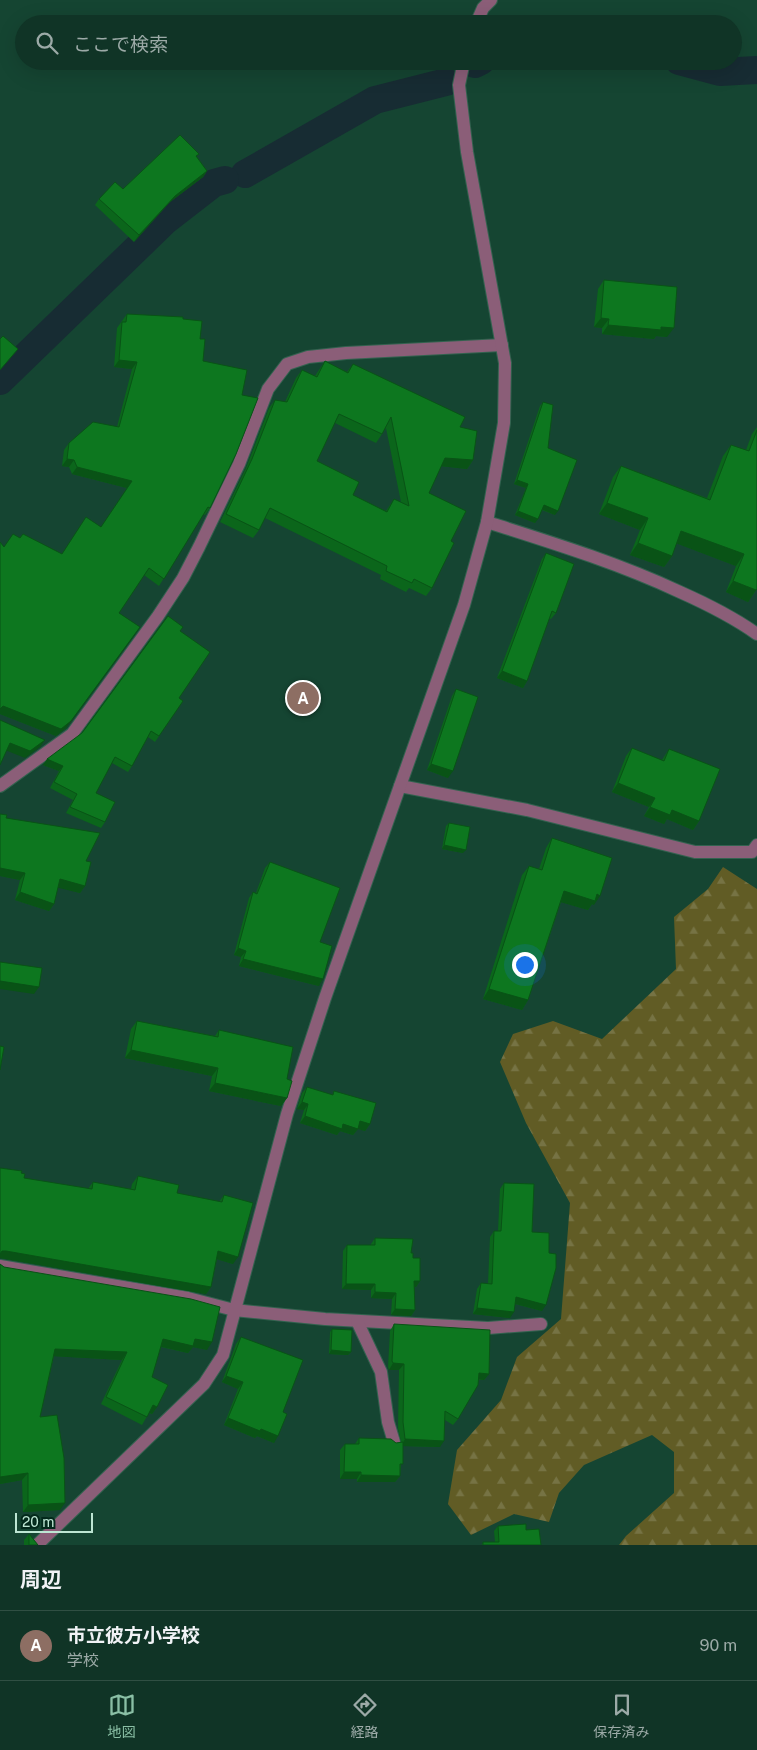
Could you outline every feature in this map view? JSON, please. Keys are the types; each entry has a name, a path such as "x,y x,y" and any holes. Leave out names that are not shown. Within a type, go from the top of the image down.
{"street":[{"path":"480,15 483,8 491,0"},
{"path":"41,1544 204,1384 223,1355 287,1114 464,605 487,522 504,423 505,363 467,152 460,85 462,70"},
{"path":"0,786 72,734 183,578 239,464 268,389 287,364 308,357 346,352 502,345"},
{"path":"487,522 590,554 639,573 708,605 757,634"},
{"path":"39,738 57,745"},
{"path":"400,786 527,810 695,852 752,852 757,845"},
{"path":"0,1266 188,1298 234,1310 356,1321 488,1328 541,1324"},
{"path":"356,1321 381,1372 394,1442"}],"green space":[{"path":"723,867 757,889 757,1545 619,1545 626,1536 674,1493 674,1452 652,1435 584,1465 559,1493 549,1522 514,1514 471,1535 448,1504 457,1450 501,1400 517,1357 561,1319 570,1203 526,1123 500,1062 513,1034 553,1021 602,1039 676,969 674,917 708,889"}],"building":[{"path":"180,135 199,154 196,156 207,171 175,196 139,235 99,199 115,182 123,189"},
{"path":"604,280 677,287 674,328 661,327 661,330 608,325 609,319 601,318"},
{"path":"127,314 183,317 183,319 202,321 200,339 205,339 203,361 247,370 242,395 258,398 236,454 210,508 208,507 164,579 149,568 119,613 140,627 71,721 61,729 3,706 0,709 0,542 4,547 13,534 20,538 23,534 62,554 86,517 101,527 132,481 77,467 74,460 67,459 69,443 93,422 119,427 137,362 119,360 122,322 126,322"},
{"path":"3,336 18,349 0,370 0,339"},
{"path":"325,361 348,373 353,364 465,417 460,427 477,431 473,460 445,458 429,493 466,511 451,541 454,543 432,588 414,579 412,583 386,571 387,566 270,508 259,530 226,514 252,459 275,400 287,402 302,370 317,377","holes":["339,414 382,434 391,417 409,506 394,499 387,512 353,495 359,482 317,461"]},
{"path":"543,402 553,405 548,448 577,460 558,511 544,505 538,519 518,511 528,484 517,480"},
{"path":"757,430 756,590 733,581 744,554 681,531 672,556 638,543 648,518 607,503 621,466 710,500 731,445 749,451"},
{"path":"546,553 574,564 556,613 552,611 527,681 502,671"},
{"path":"168,616 183,627 180,631 210,652 179,698 183,701 159,736 151,731 132,766 115,757 96,793 115,802 105,822 70,807 77,794 54,782 63,766 47,759 82,733"},
{"path":"456,689 478,697 453,771 431,764"},
{"path":"0,720 45,740 30,751 10,743 0,765"},
{"path":"632,748 664,761 669,749 720,769 699,821 672,810 670,815 650,807 655,798 618,783"},
{"path":"0,814 7,815 6,818 100,833 86,861 91,862 85,886 60,879 54,904 20,892 25,873 0,868"},
{"path":"449,823 470,827 466,850 444,845"},
{"path":"552,838 612,858 600,896 597,894 595,901 564,891 528,1000 489,989 529,866 542,870"},
{"path":"270,862 340,888 320,942 332,946 323,979 243,959 246,951 238,948 253,892 257,894"},
{"path":"0,962 42,968 39,987 0,981"},
{"path":"137,1021 218,1037 219,1030 293,1047 287,1079 292,1081 287,1098 215,1083 218,1068 131,1050"},
{"path":"0,1046 4,1047 0,1070"},
{"path":"307,1087 333,1095 334,1091 376,1103 370,1124 360,1121 358,1129 343,1124 342,1129 305,1116 308,1104 302,1102"},
{"path":"0,1168 22,1171 21,1173 25,1174 24,1178 92,1189 93,1182 135,1190 138,1176 179,1185 177,1193 222,1202 224,1195 253,1203 238,1257 218,1251 211,1287 6,1251 2,1251 0,1254"},
{"path":"504,1183 534,1184 532,1232 549,1233 549,1253 556,1254 556,1268 546,1305 516,1297 514,1312 477,1308 481,1283 492,1284 494,1231 501,1231"},
{"path":"375,1238 413,1239 411,1253 413,1253 413,1258 420,1258 420,1281 414,1281 415,1310 395,1309 396,1293 375,1292 375,1284 346,1284 347,1245 375,1245"},
{"path":"0,1264 4,1267 191,1299 220,1307 212,1342 195,1339 193,1346 163,1339 152,1377 168,1385 157,1407 153,1405 147,1417 106,1397 127,1352 55,1349 40,1417 57,1415 64,1458 65,1503 28,1505 28,1473 0,1477"},
{"path":"394,1324 490,1330 489,1374 479,1373 478,1385 458,1419 445,1411 444,1441 405,1439 403,1422 404,1364 393,1363 392,1361"},
{"path":"332,1329 352,1330 351,1352 331,1350"},
{"path":"241,1337 303,1360 283,1412 287,1414 278,1436 228,1418 243,1382 226,1376"},
{"path":"359,1438 391,1439 396,1443 403,1442 403,1464 400,1464 400,1476 361,1475 361,1472 344,1472 345,1444 359,1444"},
{"path":"526,1524 526,1530 539,1529 541,1545 483,1545 483,1542 499,1542 498,1526"},
{"path":"29,1534 38,1545 29,1545"}],"waterway":[{"path":"713,70 720,72 757,70"},
{"path":"245,174 375,100 446,82"},
{"path":"0,381 165,221 214,183 225,180"}],"place":[{"name":"市立彼方小学校","path":"303,698"}]}
